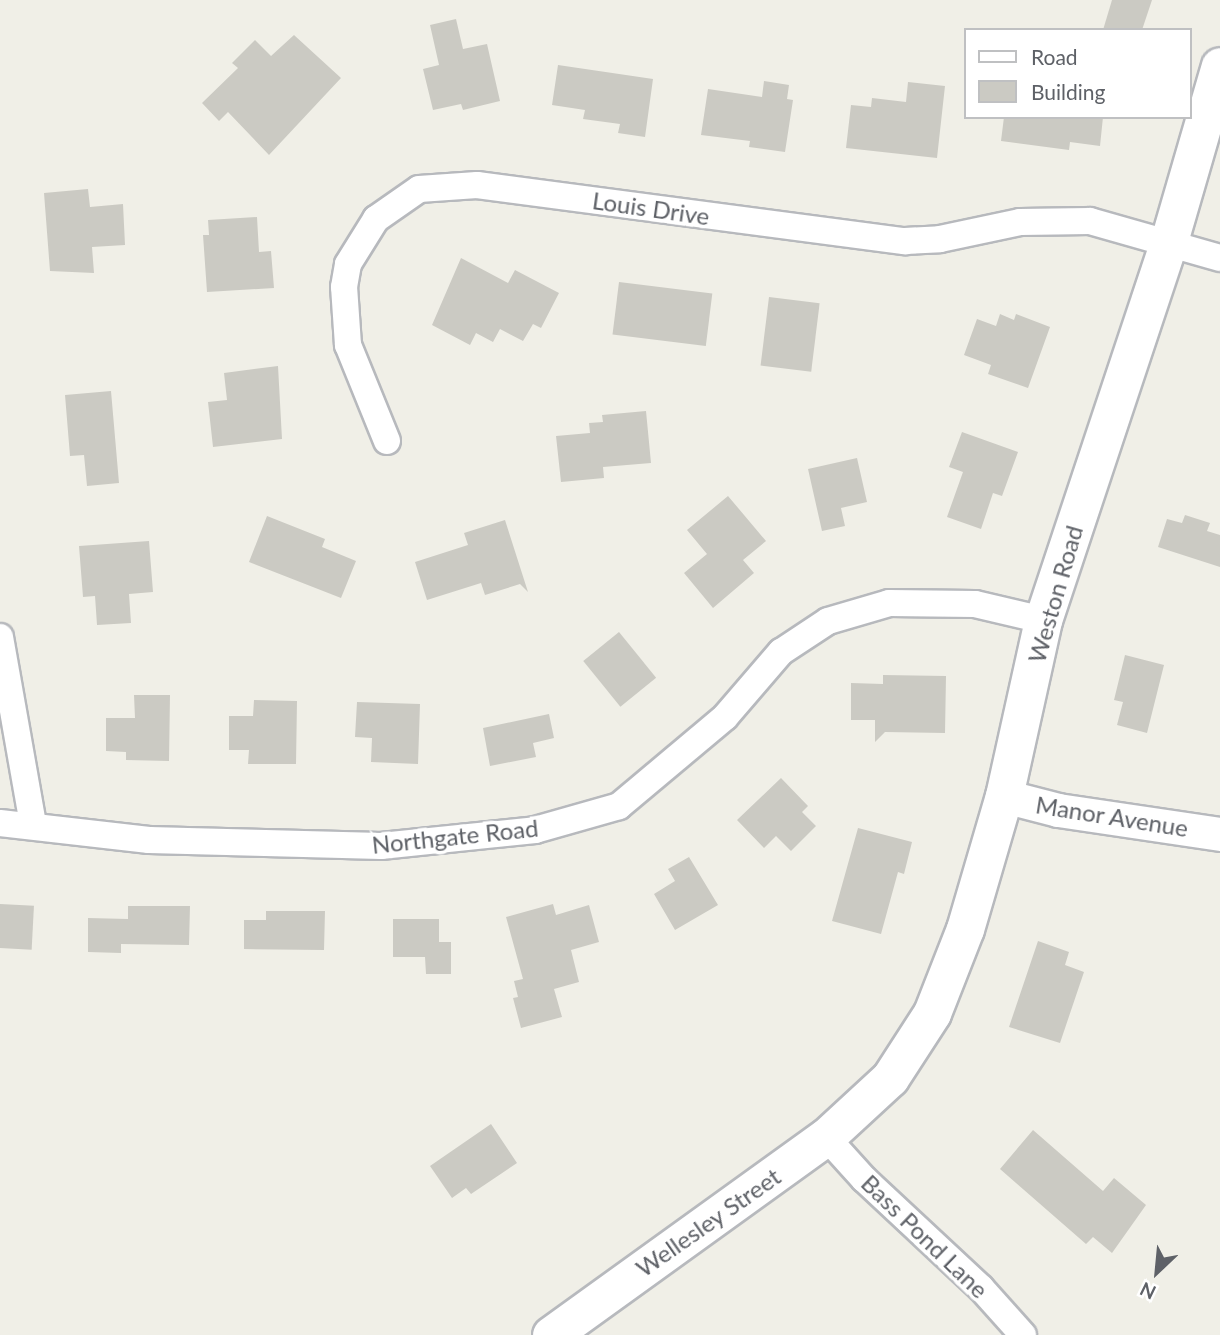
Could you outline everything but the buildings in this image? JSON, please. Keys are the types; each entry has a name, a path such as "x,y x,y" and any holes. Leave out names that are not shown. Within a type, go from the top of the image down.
{"main road":[{"name":"Weston Road","path":"862,1106 890,1078 932,1013 965,929 1004,796 1043,620 1169,241 1220,65"},
{"name":"Wellesley Street","path":"551,1335 827,1137 862,1106"}],"street":[{"name":"Louis Drive","path":"387,441 348,345 344,287 348,264 376,219 419,189 477,185 905,241 1056,218 1090,220 1220,258"},
{"name":"Northgate Road","path":"0,823 33,824 149,839 381,846 535,830 619,806 725,717 781,652 828,621 889,603 975,604 1043,620"},
{"path":"0,637 33,824"},
{"name":"Manor Avenue","path":"1004,796 1058,810 1220,834"},
{"name":"Bass Pond Lane","path":"827,1137 864,1179 981,1287 1023,1335"}]}
